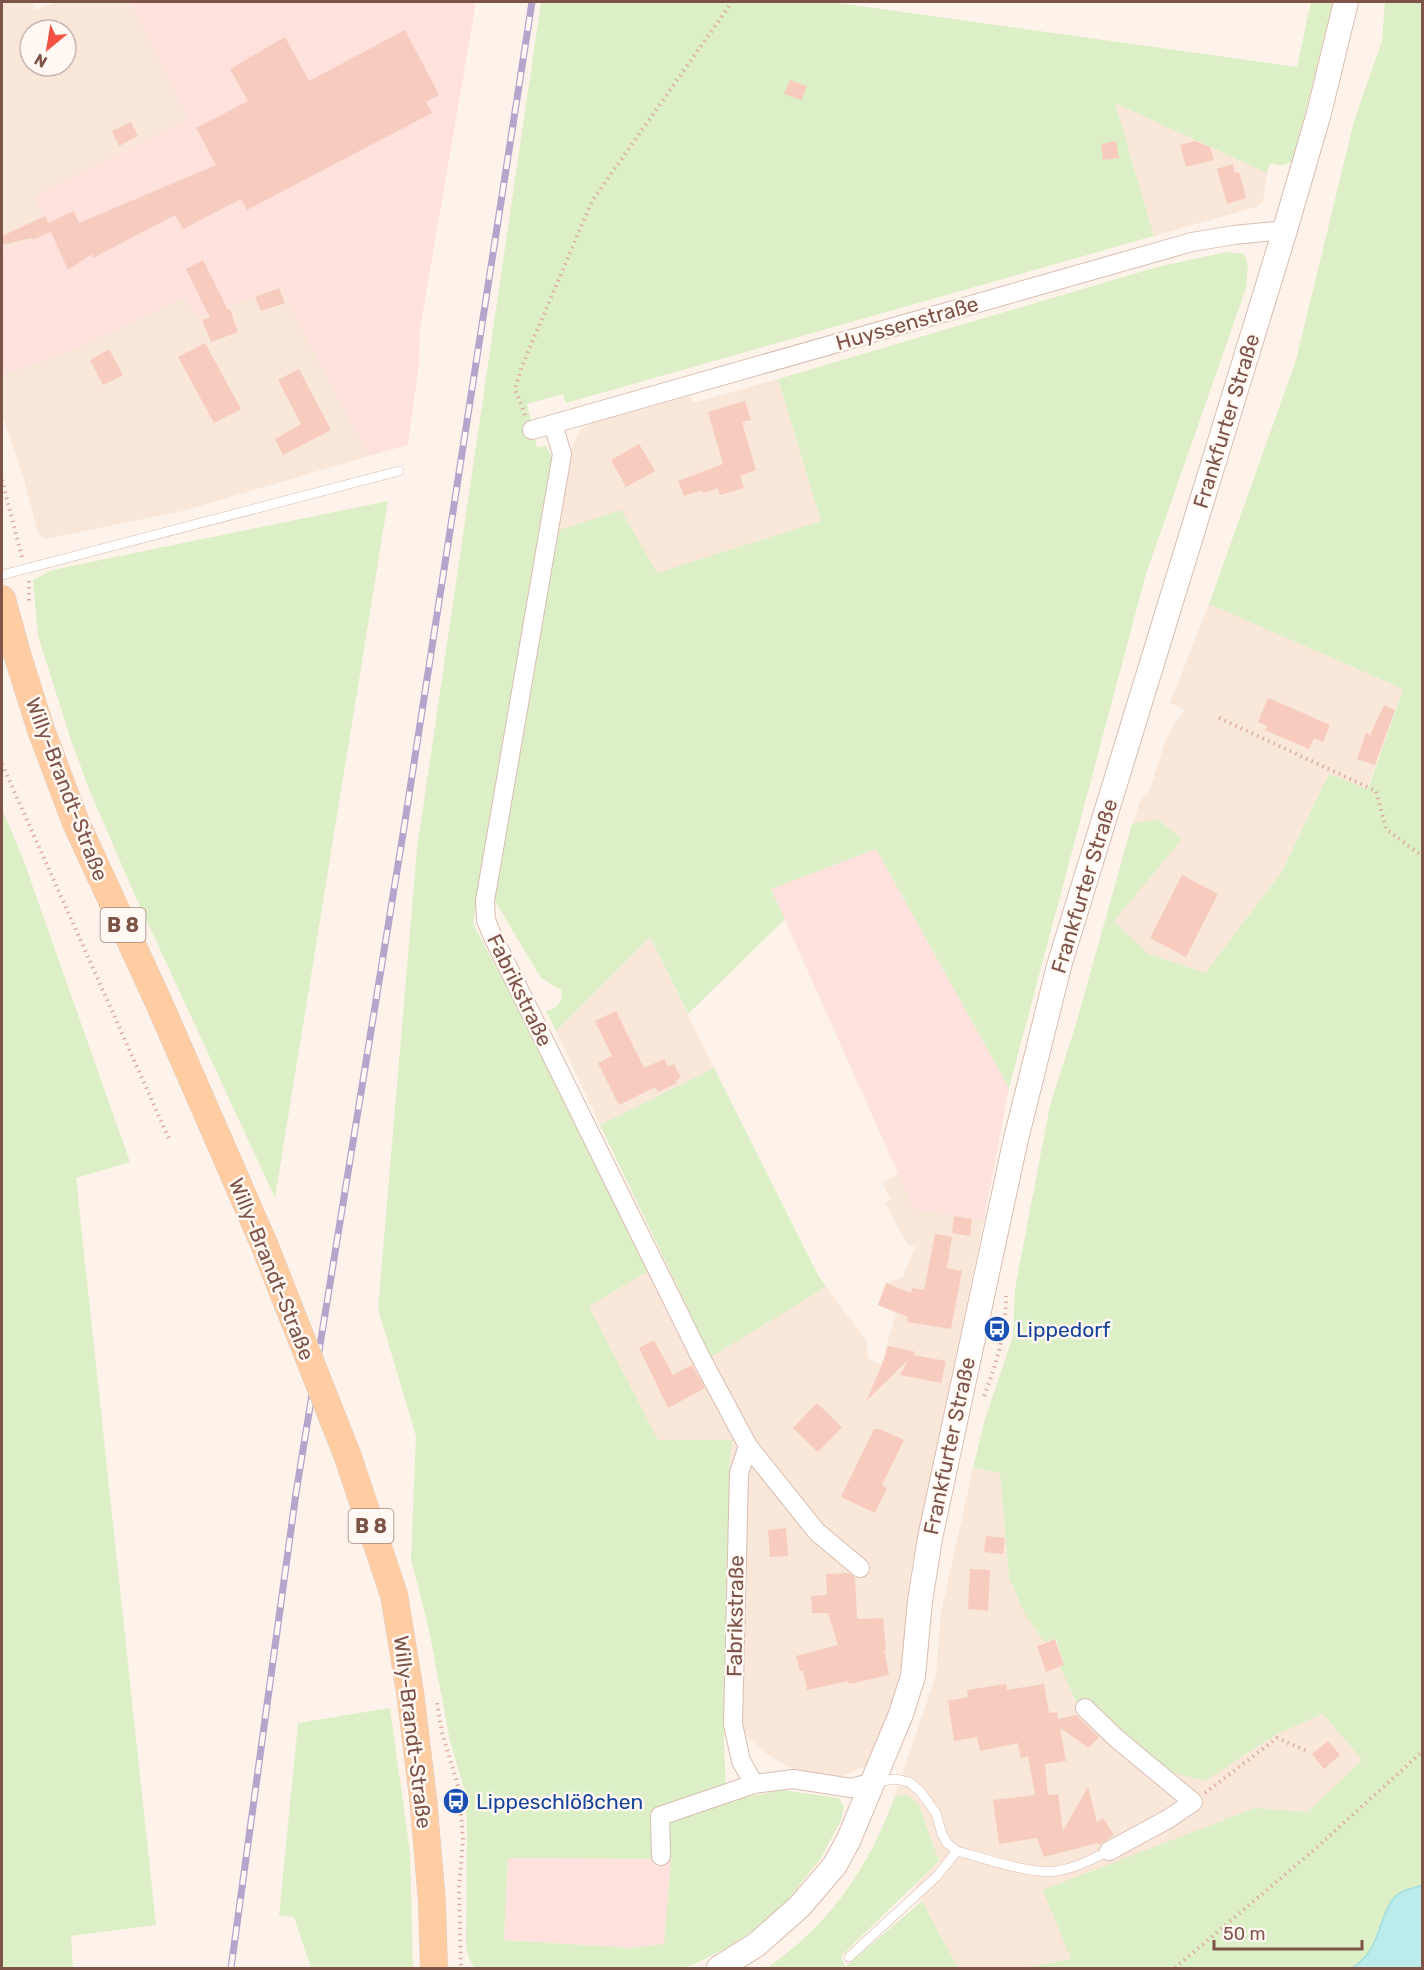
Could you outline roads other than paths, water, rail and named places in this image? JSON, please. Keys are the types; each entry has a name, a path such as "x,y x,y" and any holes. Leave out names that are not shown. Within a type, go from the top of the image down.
{"main road":[{"name":"Frankfurter Straße","path":"719,1968 756,1946 801,1906 835,1865 874,1782 901,1714 913,1676 920,1601 932,1527 1015,1143 1059,966 1285,230 1346,2"},
{"name":"Willy-Brandt-Straße","path":"2,599 41,730 76,822 264,1244 348,1457 394,1595 410,1692 427,1844 434,1968"}],"street":[{"name":"Huyssenstraße","path":"532,429 1192,242 1285,230"},
{"name":"Fabrikstraße","path":"553,424 562,454 485,901 486,920 691,1336 748,1446 817,1532 860,1568"},
{"name":"Fabrikstraße","path":"748,1446 738,1473 733,1724 741,1761 754,1784"},
{"path":"1085,1708 1116,1738 1193,1802 1168,1819 1109,1851"},
{"path":"662,1856 660,1816 754,1784 794,1779 851,1788 874,1782"}],"lane":[{"path":"2,575 399,471"},
{"path":"874,1782 895,1779 909,1782 920,1791 936,1813 947,1843 957,1851 1040,1871 1056,1871 1077,1866 1109,1851"},
{"path":"849,1957 937,1876 957,1851"}],"water":[{"path":"1422,1885 1422,1968 1352,1968 1363,1960 1370,1950 1387,1908 1393,1900 1400,1893"}],"railway":[{"path":"231,1968 296,1493 403,834 532,2"}],"place":[{"name":"Lippedorf","path":"997,1329"},
{"name":"Lippeschlößchen","path":"456,1801"}]}
